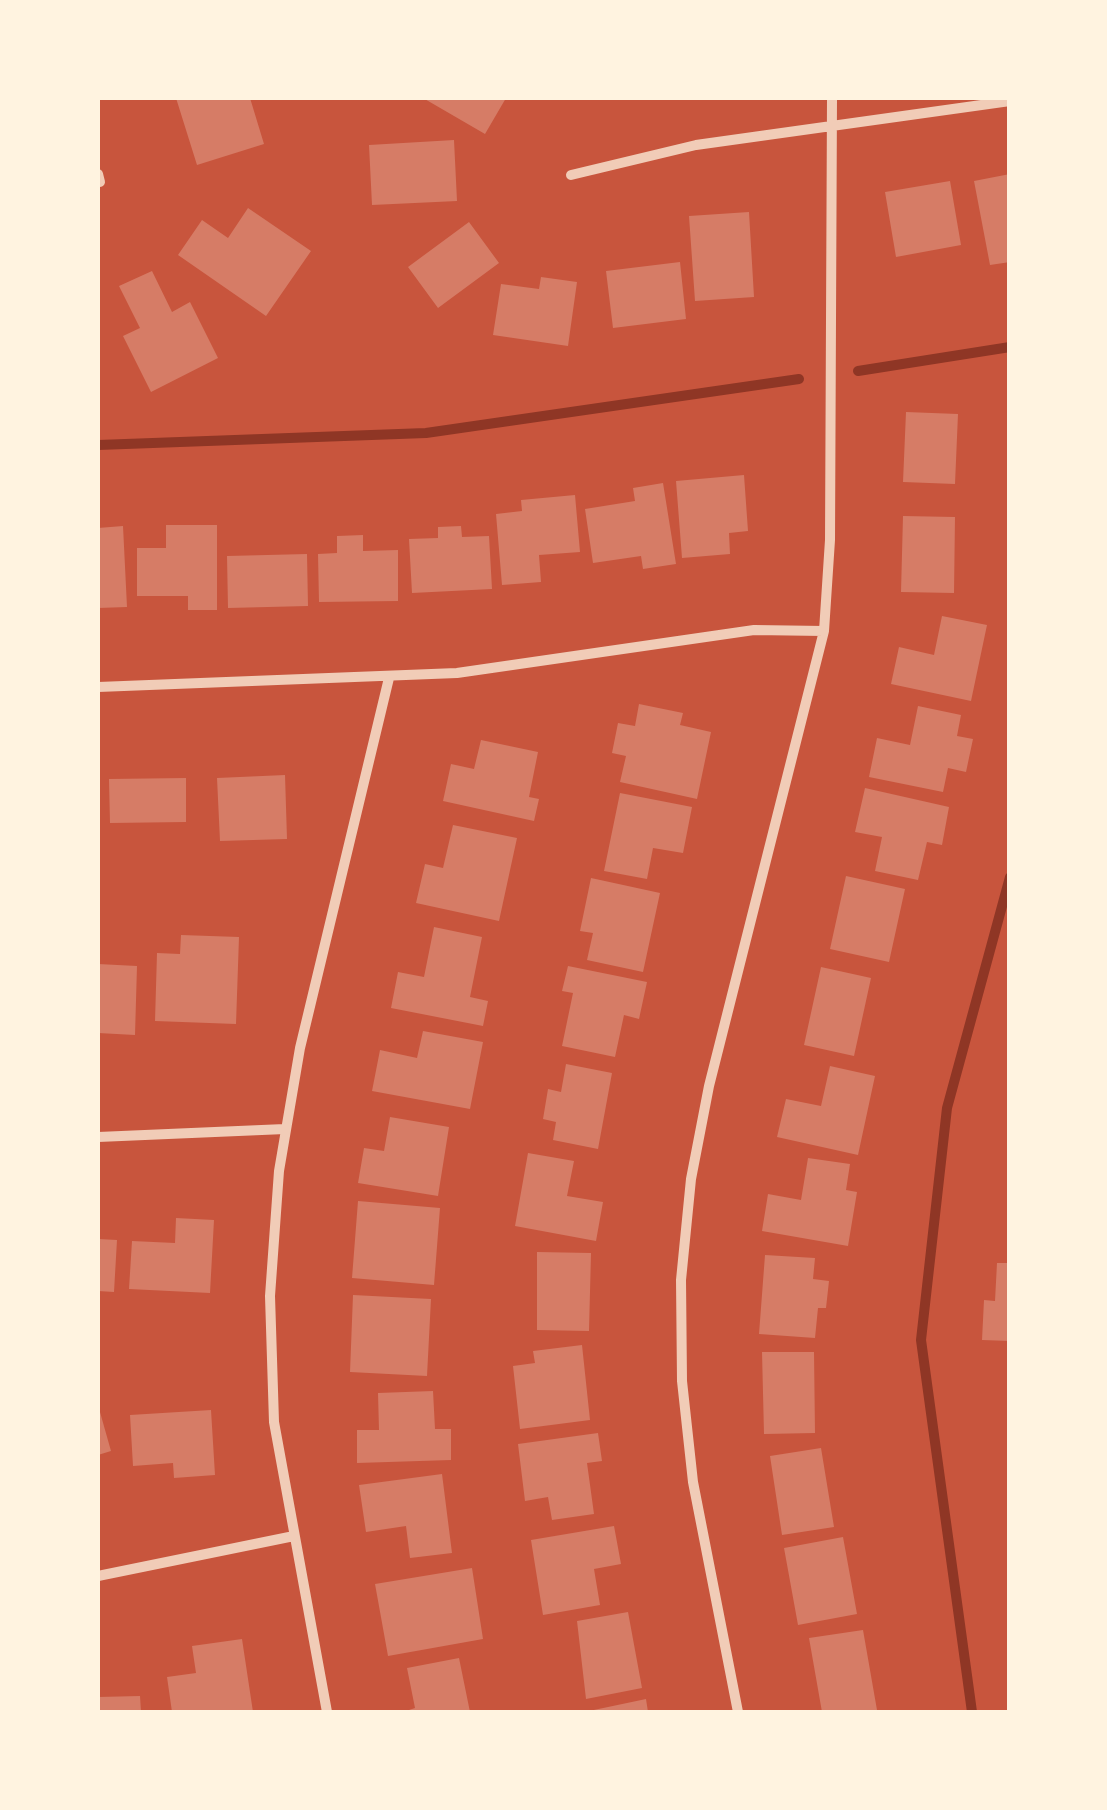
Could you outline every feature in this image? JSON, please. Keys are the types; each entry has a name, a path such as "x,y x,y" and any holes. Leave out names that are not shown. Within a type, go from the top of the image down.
{"street":[{"path":"738,1712 693,1482 682,1381 682,1280 691,1179 710,1086 824,632 830,540 832,98"},
{"path":"570,176 696,145 1010,101"},
{"path":"98,688 389,678 754,630 824,632"},
{"path":"327,1712 274,1422 270,1296 286,1129 300,1048 389,678"},
{"path":"98,1136 286,1129"},
{"path":"98,1576 294,1536"}],"building":[{"path":"176,98 250,98 264,144 197,165"},
{"path":"423,98 506,98 485,134"},
{"path":"454,140 457,201 372,205 369,145"},
{"path":"1010,174 1010,262 990,265 974,181"},
{"path":"950,181 961,245 896,257 885,192"},
{"path":"248,208 311,251 266,316 178,255 202,220 228,238"},
{"path":"749,212 754,297 695,301 689,216"},
{"path":"469,222 499,263 438,308 408,267"},
{"path":"680,262 686,319 613,328 606,271"},
{"path":"152,271 172,312 190,302 218,358 151,392 123,336 140,328 119,286"},
{"path":"541,277 577,282 568,346 493,335 501,284 539,289"},
{"path":"906,412 958,414 955,484 903,482"},
{"path":"744,475 748,531 729,533 730,554 682,558 676,481"},
{"path":"663,483 676,564 643,569 641,556 593,563 585,509 635,501 633,488"},
{"path":"575,495 580,552 539,555 541,582 502,585 496,514 522,511 521,500"},
{"path":"903,516 955,517 954,593 901,592"},
{"path":"166,525 217,525 217,610 188,610 188,596 137,596 137,548 166,548"},
{"path":"123,526 127,607 98,608 98,528"},
{"path":"461,526 462,537 489,536 492,589 412,593 409,539 438,538 438,527"},
{"path":"363,535 363,551 398,550 398,601 319,602 318,554 337,553 337,536"},
{"path":"307,554 308,606 228,608 227,556"},
{"path":"942,616 987,625 971,701 891,684 899,647 934,655"},
{"path":"639,704 683,713 680,725 711,732 697,799 620,782 626,756 612,753 618,723 635,726"},
{"path":"918,706 961,715 957,736 973,739 966,772 948,768 943,792 869,777 877,738 910,745"},
{"path":"481,740 538,752 529,797 539,799 534,821 443,801 451,764 474,769"},
{"path":"285,775 287,839 220,841 217,778"},
{"path":"186,778 186,822 110,823 109,779"},
{"path":"865,788 949,807 942,845 927,842 918,880 875,871 882,837 855,832"},
{"path":"620,793 692,807 683,853 653,848 647,879 604,871"},
{"path":"453,825 517,838 499,921 416,903 425,864 443,868"},
{"path":"846,876 905,889 889,962 830,949"},
{"path":"591,878 660,893 643,972 587,960 593,933 580,931"},
{"path":"434,927 482,937 470,997 488,1001 483,1026 391,1008 398,972 424,977"},
{"path":"181,935 239,937 236,1024 155,1021 157,953 180,954"},
{"path":"98,964 137,966 135,1035 98,1033"},
{"path":"568,966 647,982 639,1019 624,1015 615,1057 562,1046 573,993 562,991"},
{"path":"821,967 871,978 854,1056 804,1045"},
{"path":"423,1031 483,1042 470,1109 372,1091 380,1050 417,1058"},
{"path":"566,1064 612,1073 598,1149 553,1140 556,1122 543,1119 548,1089 561,1092"},
{"path":"830,1066 875,1076 858,1155 777,1137 786,1099 821,1106"},
{"path":"390,1117 449,1127 438,1196 358,1183 364,1148 384,1151"},
{"path":"528,1153 574,1161 567,1196 603,1202 596,1241 515,1226"},
{"path":"808,1158 850,1164 846,1190 857,1192 848,1246 762,1231 768,1194 801,1200"},
{"path":"358,1201 440,1208 434,1285 352,1278"},
{"path":"176,1218 214,1220 210,1293 129,1289 132,1241 175,1243"},
{"path":"98,1239 117,1240 114,1292 98,1291"},
{"path":"537,1252 591,1253 589,1331 537,1330"},
{"path":"765,1255 815,1258 813,1279 829,1281 826,1308 818,1308 815,1338 759,1334"},
{"path":"997,1263 1010,1263 1010,1341 982,1340 984,1300 995,1301"},
{"path":"353,1295 431,1299 427,1376 350,1372"},
{"path":"582,1345 590,1420 520,1429 513,1366 535,1363 533,1351"},
{"path":"762,1352 814,1352 815,1433 764,1434"},
{"path":"433,1391 435,1429 451,1429 451,1460 357,1463 357,1430 379,1430 378,1393"},
{"path":"98,1405 111,1451 98,1455"},
{"path":"211,1410 215,1475 174,1478 173,1463 133,1466 130,1415"},
{"path":"598,1433 602,1461 587,1463 594,1514 552,1520 548,1497 525,1501 518,1444"},
{"path":"821,1448 834,1527 782,1535 770,1456"},
{"path":"442,1474 452,1553 410,1558 406,1526 366,1532 359,1485"},
{"path":"614,1526 621,1564 594,1569 600,1605 543,1615 531,1540"},
{"path":"843,1537 857,1614 798,1625 784,1548"},
{"path":"472,1568 483,1639 388,1656 375,1584"},
{"path":"628,1612 642,1688 586,1699 577,1621"},
{"path":"863,1630 877,1710 822,1712 809,1638"},
{"path":"242,1639 253,1712 172,1712 167,1677 196,1673 192,1646"},
{"path":"459,1658 470,1712 403,1712 415,1708 407,1668"},
{"path":"140,1696 141,1712 98,1712 98,1697"},
{"path":"646,1699 648,1712 589,1712 589,1711"}],"waterway":[{"path":"858,371 1010,347"},
{"path":"98,445 426,433 799,379"},
{"path":"972,1712 921,1340 947,1108 1010,877"}]}
